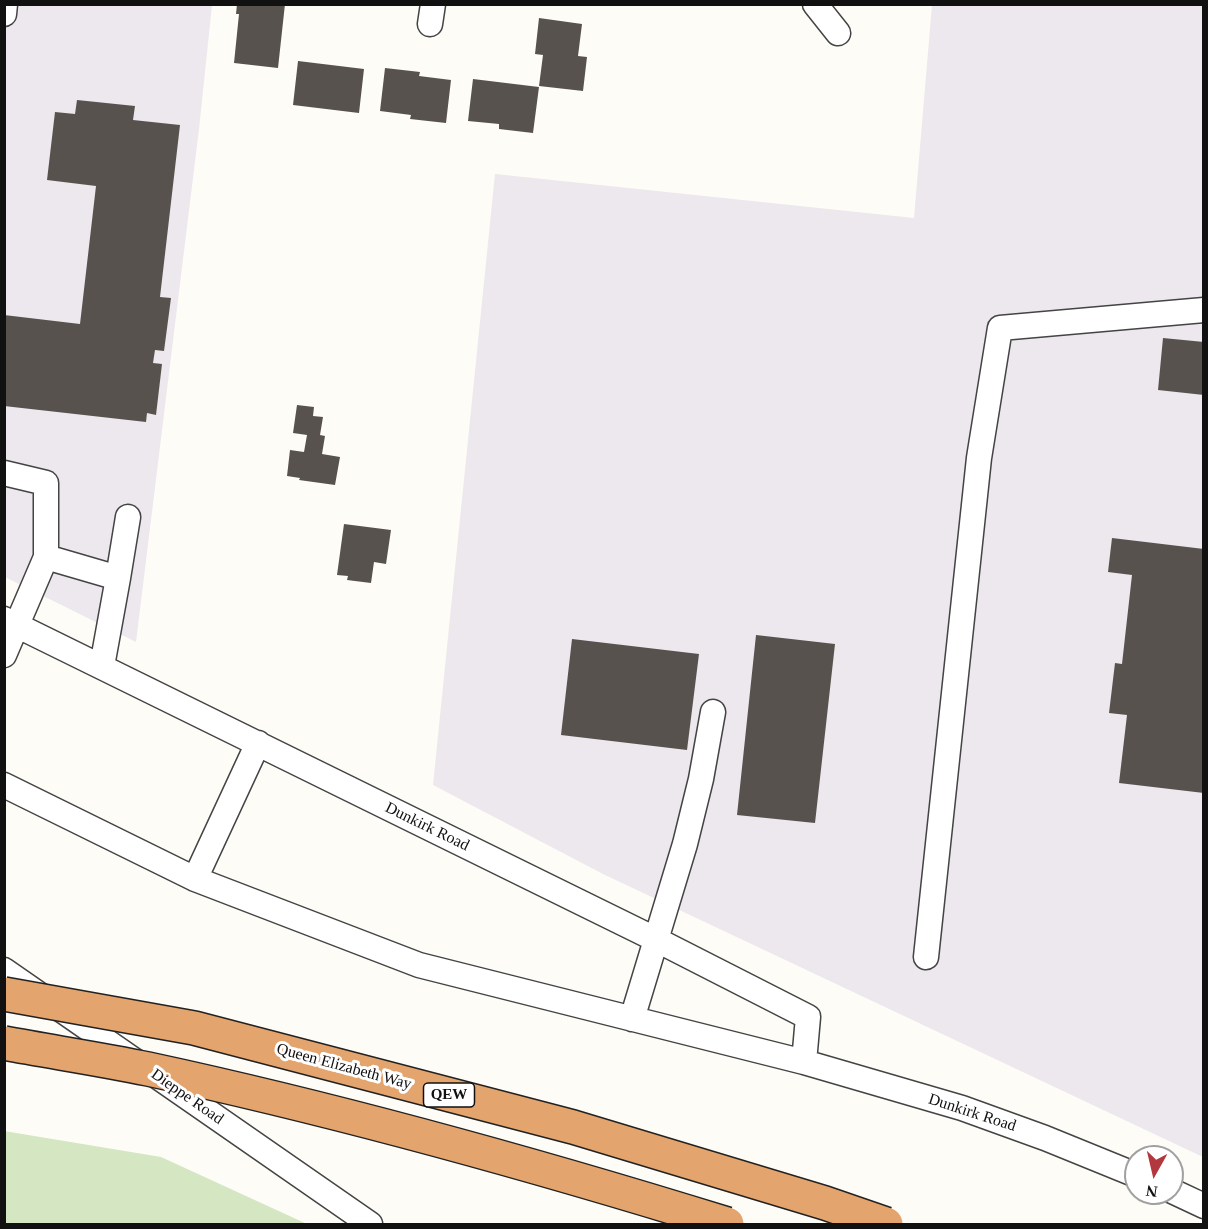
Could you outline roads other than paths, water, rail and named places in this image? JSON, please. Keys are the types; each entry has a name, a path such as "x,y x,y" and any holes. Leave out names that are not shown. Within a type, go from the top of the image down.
{"highway":[{"name":"Queen Elizabeth Way","path":"4,994 194,1028 573,1127 825,1203 886,1224"},
{"path":"4,1043 146,1069 348,1116 564,1174 727,1224"}],"street":[{"path":"4,14 5,4"},
{"path":"815,4 838,33"},
{"path":"926,957 980,458 1000,328 1203,310"},
{"path":"4,473 46,483 46,557 11,622 4,655"},
{"path":"102,666 128,517"},
{"path":"46,557 118,578"},
{"name":"Dunkirk Road","path":"11,622 655,939 808,1017 804,1062"},
{"path":"632,1019 694,809 713,712"},
{"path":"195,879 258,743"},
{"name":"Dunkirk Road","path":"4,785 195,879 419,965 804,1062 962,1108 1124,1170"},
{"name":"Dieppe Road","path":"4,970 370,1224"},
{"path":"1184,1197 1203,1206"}]}
